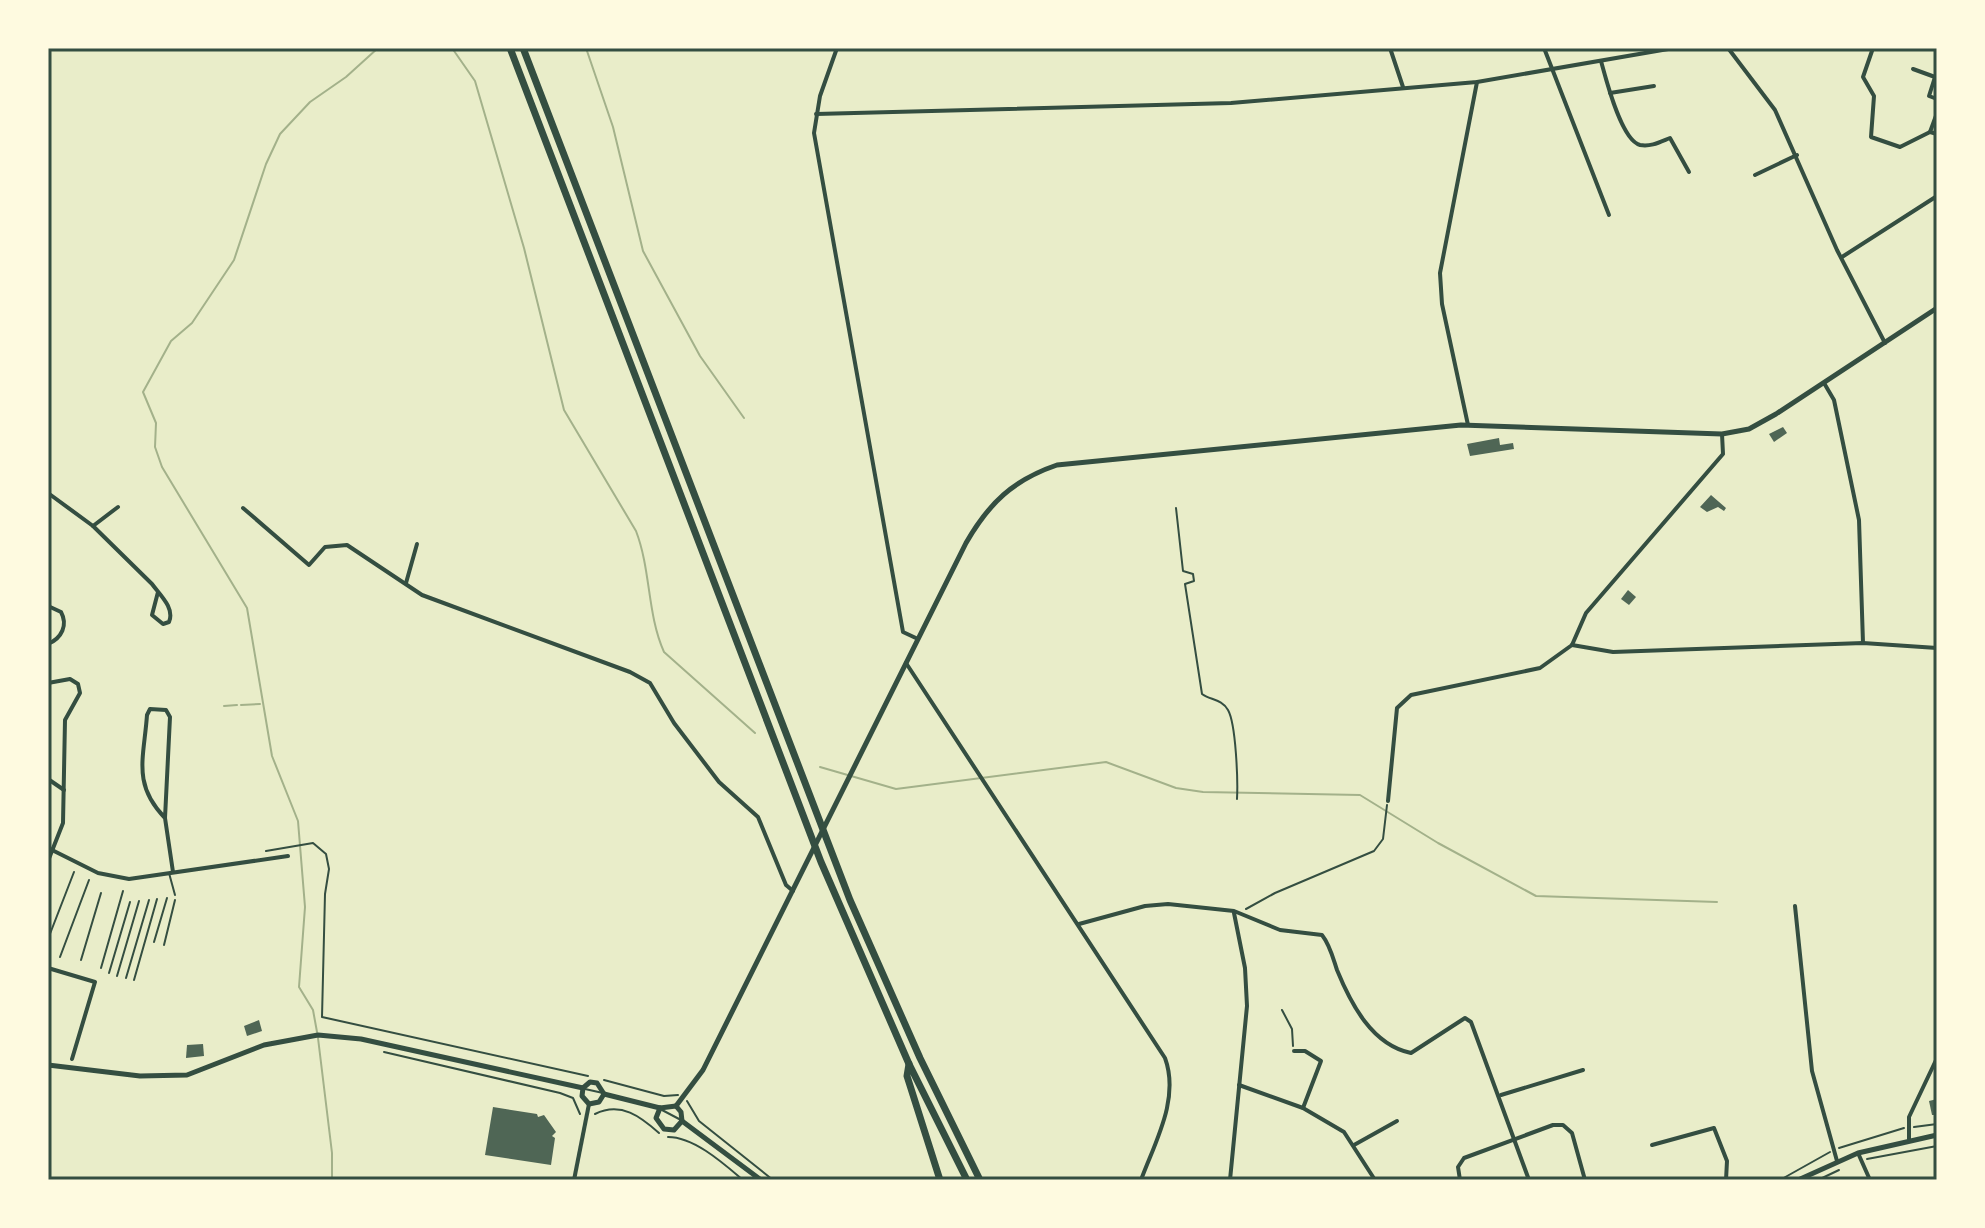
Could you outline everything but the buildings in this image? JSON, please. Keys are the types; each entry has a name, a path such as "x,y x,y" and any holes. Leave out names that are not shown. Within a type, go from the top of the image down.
{"highway":[{"path":"510,48 821,862 909,1064 967,1180"},
{"path":"523,48 813,809 891,997 980,1180"},
{"path":"909,1064 907,1076 940,1180"}],"street":[{"path":"837,48 816,114 814,133 903,632 918,639"},
{"path":"1390,48 1404,88"},
{"path":"1544,48 1609,215"},
{"path":"816,114 1231,103 1477,82 1674,48"},
{"path":"1728,48 1775,110 1885,343"},
{"path":"1873,48 1863,77 1874,96 1871,137 1900,147 1930,132 1937,134"},
{"path":"1601,61 1610,93 1629,138 1637,144 1652,145 1670,138 1689,172"},
{"path":"1913,69 1936,77 1929,96 1937,99"},
{"path":"1468,425 1442,304 1440,273 1477,82"},
{"path":"1610,93 1654,86"},
{"path":"1930,132 1937,113"},
{"path":"1755,175 1797,155"},
{"path":"1842,257 1937,196"},
{"path":"589,1104 582,1096 583,1088 590,1082 597,1083 604,1094 660,1108 676,1106 703,1070 979,521 1004,490 1038,471 1057,465 1468,425 1722,434 1749,429 1937,308"},
{"path":"1824,383 1834,400 1859,520 1863,643"},
{"path":"1388,801 1394,724 1401,701 1411,695 1540,668 1572,645 1586,613 1723,454 1722,434"},
{"path":"48,493 93,526 158,592 172,613 166,624 156,622 152,615 158,592"},
{"path":"93,526 118,507"},
{"path":"243,508 309,565 325,547 347,545 392,578 406,583 422,595 630,672 650,683 674,723 719,782 758,817 786,885 793,891"},
{"path":"406,583 417,544"},
{"path":"48,606 61,612 64,624 59,637 48,644"},
{"path":"1572,645 1613,652 1863,643 1937,648"},
{"path":"906,663 1079,924 1168,1068 1170,1098 1141,1180"},
{"path":"48,683 70,679 80,689 65,720 62,832 51,849 48,861"},
{"path":"165,818 151,803 141,778 147,715 150,709 158,707 166,710 170,717 165,818 171,873"},
{"path":"48,779 64,790"},
{"path":"51,849 111,877 129,879 288,856"},
{"path":"1079,924 1158,904 1234,911 1280,930 1322,935 1348,994 1369,1027 1392,1047 1411,1053 1446,1027 1465,1018 1471,1022 1529,1180"},
{"path":"1795,906 1811,1062 1837,1161"},
{"path":"1230,1180 1247,1006 1245,968 1234,911"},
{"path":"48,968 95,982 72,1059"},
{"path":"48,1065 140,1076 187,1075 264,1045 329,1035 583,1088"},
{"path":"1294,1051 1305,1051 1321,1061 1303,1108"},
{"path":"1909,1139 1909,1117 1937,1058"},
{"path":"1500,1095 1583,1070"},
{"path":"1239,1085 1303,1108 1344,1132 1375,1180"},
{"path":"589,1104 599,1102 604,1094"},
{"path":"574,1180 589,1104"},
{"path":"676,1106 681,1112 682,1121 761,1180"},
{"path":"660,1108 657,1121 664,1129 674,1130 682,1121"},
{"path":"1354,1145 1397,1121"},
{"path":"1460,1180 1458,1167 1464,1158 1553,1125 1563,1125 1572,1133 1585,1180"},
{"path":"1652,1145 1714,1128 1727,1161 1726,1180"},
{"path":"1798,1180 1858,1153 1937,1135"},
{"path":"1858,1153 1870,1180"}],"lane":[{"path":"171,873 175,895"},
{"path":"660,1108 682,1121"}],"path":[{"path":"1176,508 1183,571 1193,574 1194,581 1185,584 1202,694 1217,699 1228,710 1239,779 1237,799"},
{"path":"1234,911 1244,910 1275,893 1374,851 1382,843 1388,801"},
{"path":"266,851 308,843 325,851 329,869 322,1017 682,1097 699,1121 773,1180"},
{"path":"48,939 74,872"},
{"path":"60,957 89,880"},
{"path":"101,968 123,891"},
{"path":"81,960 101,893"},
{"path":"164,945 175,895"},
{"path":"154,942 167,898"},
{"path":"134,980 157,899"},
{"path":"126,978 149,900"},
{"path":"117,976 139,901"},
{"path":"109,973 130,902"},
{"path":"1282,1010 1292,1029 1294,1051"},
{"path":"329,1035 330,1021"},
{"path":"376,1050 560,1093 573,1098 578,1114 585,1115"},
{"path":"1818,1180 1862,1161 1937,1146"}],"waterway":[{"path":"317,1032 313,1010 299,987 305,907 298,821 272,756 247,608 162,467 155,447 156,423 143,392 171,341 192,323 234,260 266,164 280,134 310,102 346,77 378,48"},
{"path":"452,48 475,81 524,248 564,410 636,531 664,652 755,733"},
{"path":"586,48 613,127 643,251 700,356 744,418"},
{"path":"241,705 260,704"},
{"path":"224,706 237,705"},
{"path":"820,767 896,789 1106,762 1176,788 1203,792 1360,795 1438,843 1536,896 1717,902"},
{"path":"318,1038 332,1153 332,1180"}]}
